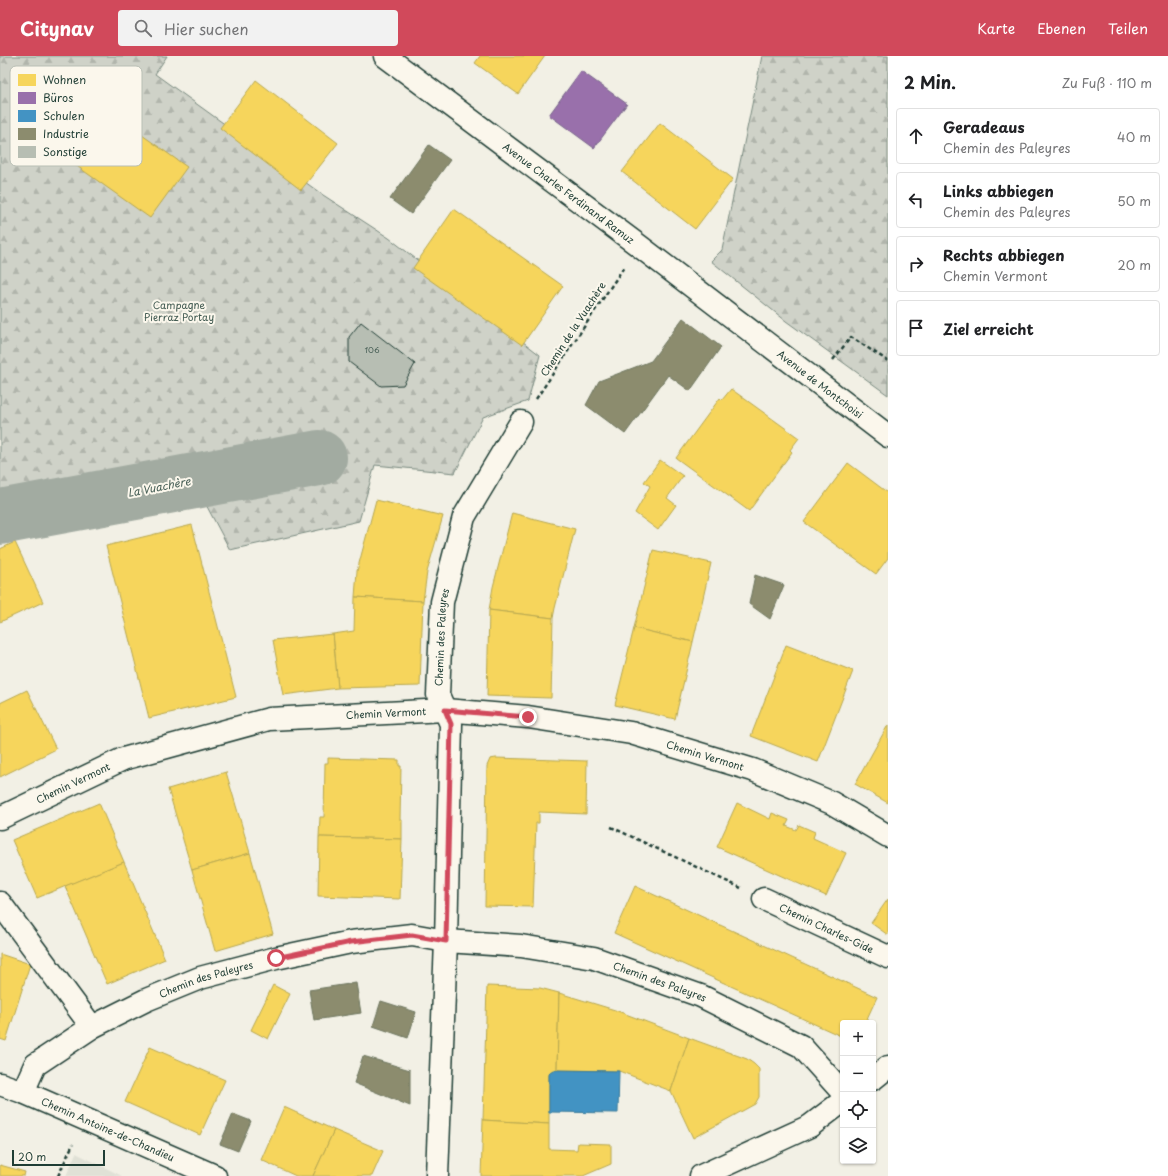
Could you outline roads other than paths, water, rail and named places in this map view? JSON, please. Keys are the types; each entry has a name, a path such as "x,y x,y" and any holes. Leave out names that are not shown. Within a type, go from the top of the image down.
{"street":[{"name":"Avenue Charles Ferdinand Ramuz","path":"385,56 752,331"},
{"name":"Avenue de Montchoisi","path":"752,331 888,436"},
{"name":"Chemin des Paleyres","path":"437,1176 446,941 451,724 438,695 442,602 464,518 521,422"},
{"name":"Chemin Vermont","path":"0,818 123,759 269,719 445,710 528,717 631,733 753,770 832,803 888,836"},
{"name":"Chemin Charles-Gide","path":"764,899 888,957"},
{"path":"0,903 92,1027"},
{"name":"Chemin des Paleyres","path":"23,1092 35,1065 92,1027 146,1000 200,978 276,958 351,942 412,935 446,941 521,946 594,958 701,996 801,1046 842,1092"},
{"path":"876,1076 888,1067"},
{"name":"Chemin Antoine-de-Chandieu","path":"0,1084 23,1092 215,1176"},
{"path":"701,1176 810,1126 840,1103"}],"waterway":[{"name":"La Vuachère","path":"0,517 319,458"}],"park label":[{"name":"Campagne Pierraz Portay","path":"179,310"}]}
